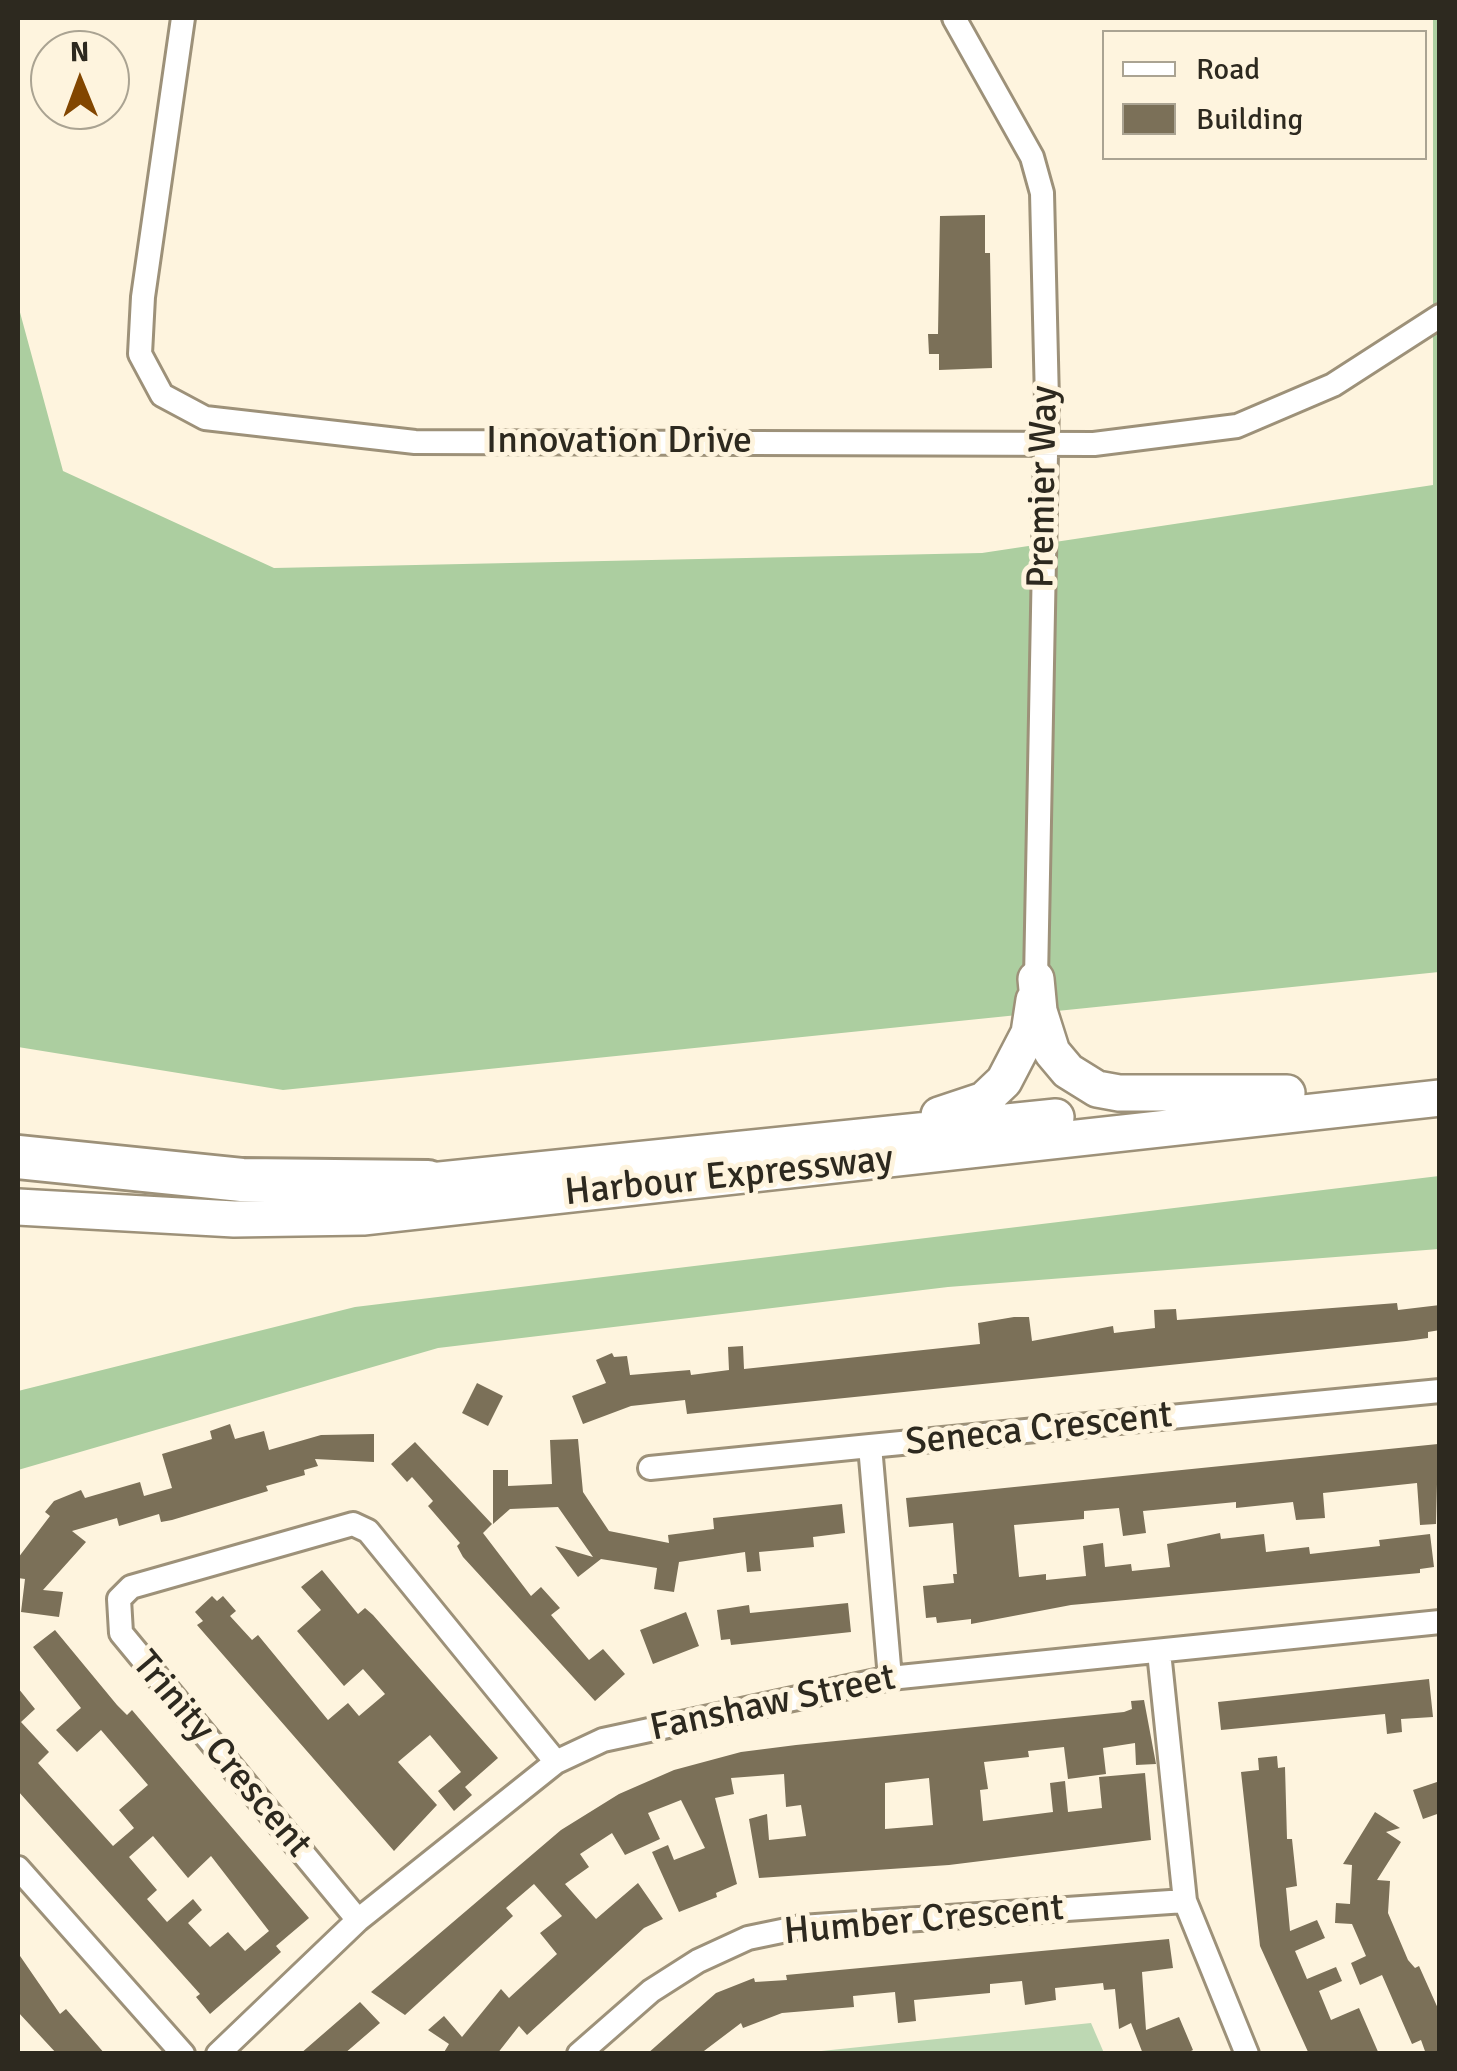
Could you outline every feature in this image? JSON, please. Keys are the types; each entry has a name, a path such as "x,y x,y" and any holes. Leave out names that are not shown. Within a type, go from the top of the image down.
{"highway":[{"path":"18,1157 242,1180 428,1182"}],"main road":[{"path":"1036,979 1039,1011 1052,1052 1068,1071 1098,1089 1119,1093 1287,1094"},
{"path":"810,1142 962,1110 984,1100 1004,1082 1021,1054 1029,1033 1036,979"},
{"name":"Harbour Expressway","path":"18,1175 147,1188 303,1190 428,1182 1440,1076"},
{"name":"Harbour Expressway","path":"18,1207 234,1219 363,1218 1440,1098"}],"street":[{"name":"Innovation Drive","path":"183,18 144,297 140,354 162,395 205,418 415,442 1094,444 1236,426 1333,385 1440,316"},
{"name":"Premier Way","path":"954,18 1032,156 1042,193 1046,444 1036,979"},
{"name":"Seneca Crescent","path":"890,1678 870,1446 1440,1391"},
{"path":"650,1468 870,1446"},
{"name":"Trinity Crescent","path":"358,1920 120,1634 119,1599 131,1587 353,1524 368,1531 556,1762"},
{"name":"Fanshaw Street","path":"218,2054 358,1920 556,1762 603,1740 890,1678 1440,1622"},
{"path":"1159,1652 1185,1901 1248,2054"},
{"path":"18,1868 183,2054"},
{"name":"Humber Crescent","path":"579,2054 652,1991 698,1960 748,1938 800,1928 1185,1901"}],"green space":[{"path":"1433,18 1439,18 1439,972 283,1090 18,1047 18,305 63,471 274,568 982,553 1433,485"},
{"path":"1439,1176 1439,1249 948,1287 438,1348 18,1470 18,1391 355,1307"},
{"path":"1091,2023 1104,2053 802,2053"}],"building":[{"path":"985,215 985,253 990,253 992,368 939,370 939,354 929,354 928,334 938,334 940,216"},
{"path":"1397,1303 1398,1310 1440,1305 1440,1330 1428,1332 1428,1338 1406,1341 687,1414 685,1400 631,1406 583,1424 572,1396 606,1383 596,1360 612,1353 614,1357 627,1356 630,1375 690,1370 691,1375 729,1370 728,1347 743,1346 744,1369 980,1344 978,1323 1014,1317 1029,1317 1032,1341 1113,1326 1114,1333 1155,1328 1154,1310 1176,1309 1177,1320"},
{"path":"477,1383 503,1396 488,1426 462,1413"},
{"path":"230,1424 235,1439 264,1431 269,1450 321,1435 374,1434 374,1462 315,1459 318,1466 304,1470 305,1475 266,1486 268,1491 172,1520 161,1522 159,1514 119,1526 117,1518 72,1531 86,1542 43,1590 63,1592 59,1617 21,1612 25,1579 18,1578 18,1558 50,1516 45,1512 54,1501 81,1490 85,1498 140,1482 144,1496 172,1488 162,1454 212,1439 210,1431"},
{"path":"578,1439 583,1492 609,1531 669,1543 668,1535 714,1529 713,1518 842,1504 845,1533 813,1537 814,1547 759,1552 761,1571 747,1572 745,1552 679,1562 674,1592 654,1589 657,1568 601,1559 578,1577 555,1546 593,1557 558,1507 510,1509 493,1524 493,1470 508,1470 508,1486 552,1484 550,1440"},
{"path":"415,1442 492,1524 483,1533 531,1596 541,1587 560,1608 551,1615 589,1660 603,1649 625,1674 595,1701 463,1557 457,1546 460,1543 428,1506 433,1501 412,1477 407,1482 391,1464"},
{"path":"1438,1444 1436,1524 1420,1525 1417,1483 1323,1493 1325,1518 1296,1520 1293,1502 1236,1508 1236,1502 1143,1511 1146,1533 1123,1536 1119,1508 1084,1511 1084,1519 1014,1525 1019,1577 1046,1574 1046,1580 1086,1576 1083,1546 1103,1543 1105,1567 1131,1564 1132,1571 1170,1567 1167,1544 1220,1533 1221,1539 1264,1534 1266,1552 1309,1547 1310,1554 1380,1546 1379,1540 1430,1534 1434,1567 1420,1569 1420,1573 1071,1605 971,1624 971,1619 937,1623 936,1617 926,1618 923,1586 954,1583 953,1574 957,1574 953,1523 909,1527 906,1498"},
{"path":"322,1570 358,1614 365,1608 373,1615 498,1758 465,1787 472,1795 454,1811 438,1791 461,1772 430,1735 398,1762 437,1805 394,1851 197,1625 203,1621 195,1612 212,1596 217,1601 223,1596 236,1611 230,1616 252,1640 258,1635 328,1720 348,1703 359,1716 385,1694 363,1669 344,1686 297,1631 321,1610 301,1587"},
{"path":"848,1603 851,1632 731,1645 730,1639 721,1640 717,1610 749,1605 750,1613"},
{"path":"686,1612 699,1646 653,1664 640,1630"},
{"path":"55,1630 117,1705 127,1715 132,1710 309,1918 276,1946 281,1952 210,2014 196,1997 200,1994 18,1791 18,1688 35,1709 21,1722 49,1752 38,1763 113,1846 134,1828 119,1810 148,1785 101,1730 77,1752 56,1730 81,1708 33,1647","holes":["153,1836 188,1878 211,1856 269,1931 245,1951 228,1932 210,1947 188,1923 202,1910 193,1899 167,1922 147,1899 157,1890 129,1857"]},
{"path":"1429,1679 1433,1717 1401,1719 1402,1732 1387,1734 1385,1714 1221,1730 1218,1702"},
{"path":"1144,1700 1156,1764 1136,1765 1135,1743 1103,1748 1106,1774 1068,1779 1064,1747 1028,1751 1029,1757 984,1762 988,1789 980,1790 983,1821 1053,1812 1050,1783 1065,1781 1068,1812 1102,1808 1099,1777 1145,1773 1151,1840 949,1865 759,1878 749,1819 767,1814 769,1840 806,1836 801,1805 786,1807 784,1774 731,1778 734,1794 715,1798 737,1884 716,1893 717,1897 679,1912 652,1852 668,1845 674,1860 705,1848 681,1800 648,1813 660,1839 625,1855 612,1833 580,1854 589,1867 565,1884 596,1919 638,1883 663,1919 644,1928 527,2035 519,2026 497,2054 443,2054 449,2044 428,2030 444,2016 462,2037 501,1989 509,1998 557,1954 540,1933 562,1916 534,1884 506,1908 513,1916 405,2015 371,1992 561,1830 619,1794 674,1770 741,1752 1124,1712 1132,1709 1131,1701","holes":["929,1778 933,1825 885,1829 885,1783"]},
{"path":"1277,1756 1278,1768 1285,1767 1287,1839 1292,1839 1297,1886 1286,1888 1290,1931 1317,1920 1325,1938 1295,1951 1307,1979 1336,1967 1342,1981 1319,1991 1331,2020 1359,2008 1379,2054 1309,2054 1260,1946 1241,1772 1259,1770 1258,1758"},
{"path":"1440,1781 1440,1813 1423,1819 1413,1790"},
{"path":"1375,1812 1400,1828 1386,1832 1401,1842 1377,1880 1390,1881 1388,1913 1408,1960 1415,1968 1419,1966 1440,2013 1440,2054 1426,2054 1421,2040 1412,2044 1382,1975 1360,1985 1351,1963 1366,1956 1352,1924 1335,1923 1336,1903 1350,1904 1352,1865 1343,1864"},
{"path":"1169,1939 1173,1968 1142,1972 1146,2030 1179,2017 1193,2050 1185,2054 1143,2054 1131,2023 1119,2029 1115,1989 1104,1990 1103,1983 1055,1988 1056,2000 1025,2005 1022,1981 990,1984 990,1993 914,2000 916,2021 898,2023 895,1992 853,1996 854,2007 782,2013 743,2028 741,2023 700,2054 647,2054 716,1993 754,1978 755,1982 787,1980 786,1975"},
{"path":"18,1953 60,2014 66,2009 105,2054 57,2054 18,2012"},
{"path":"360,2002 380,2023 344,2054 300,2054"}]}
